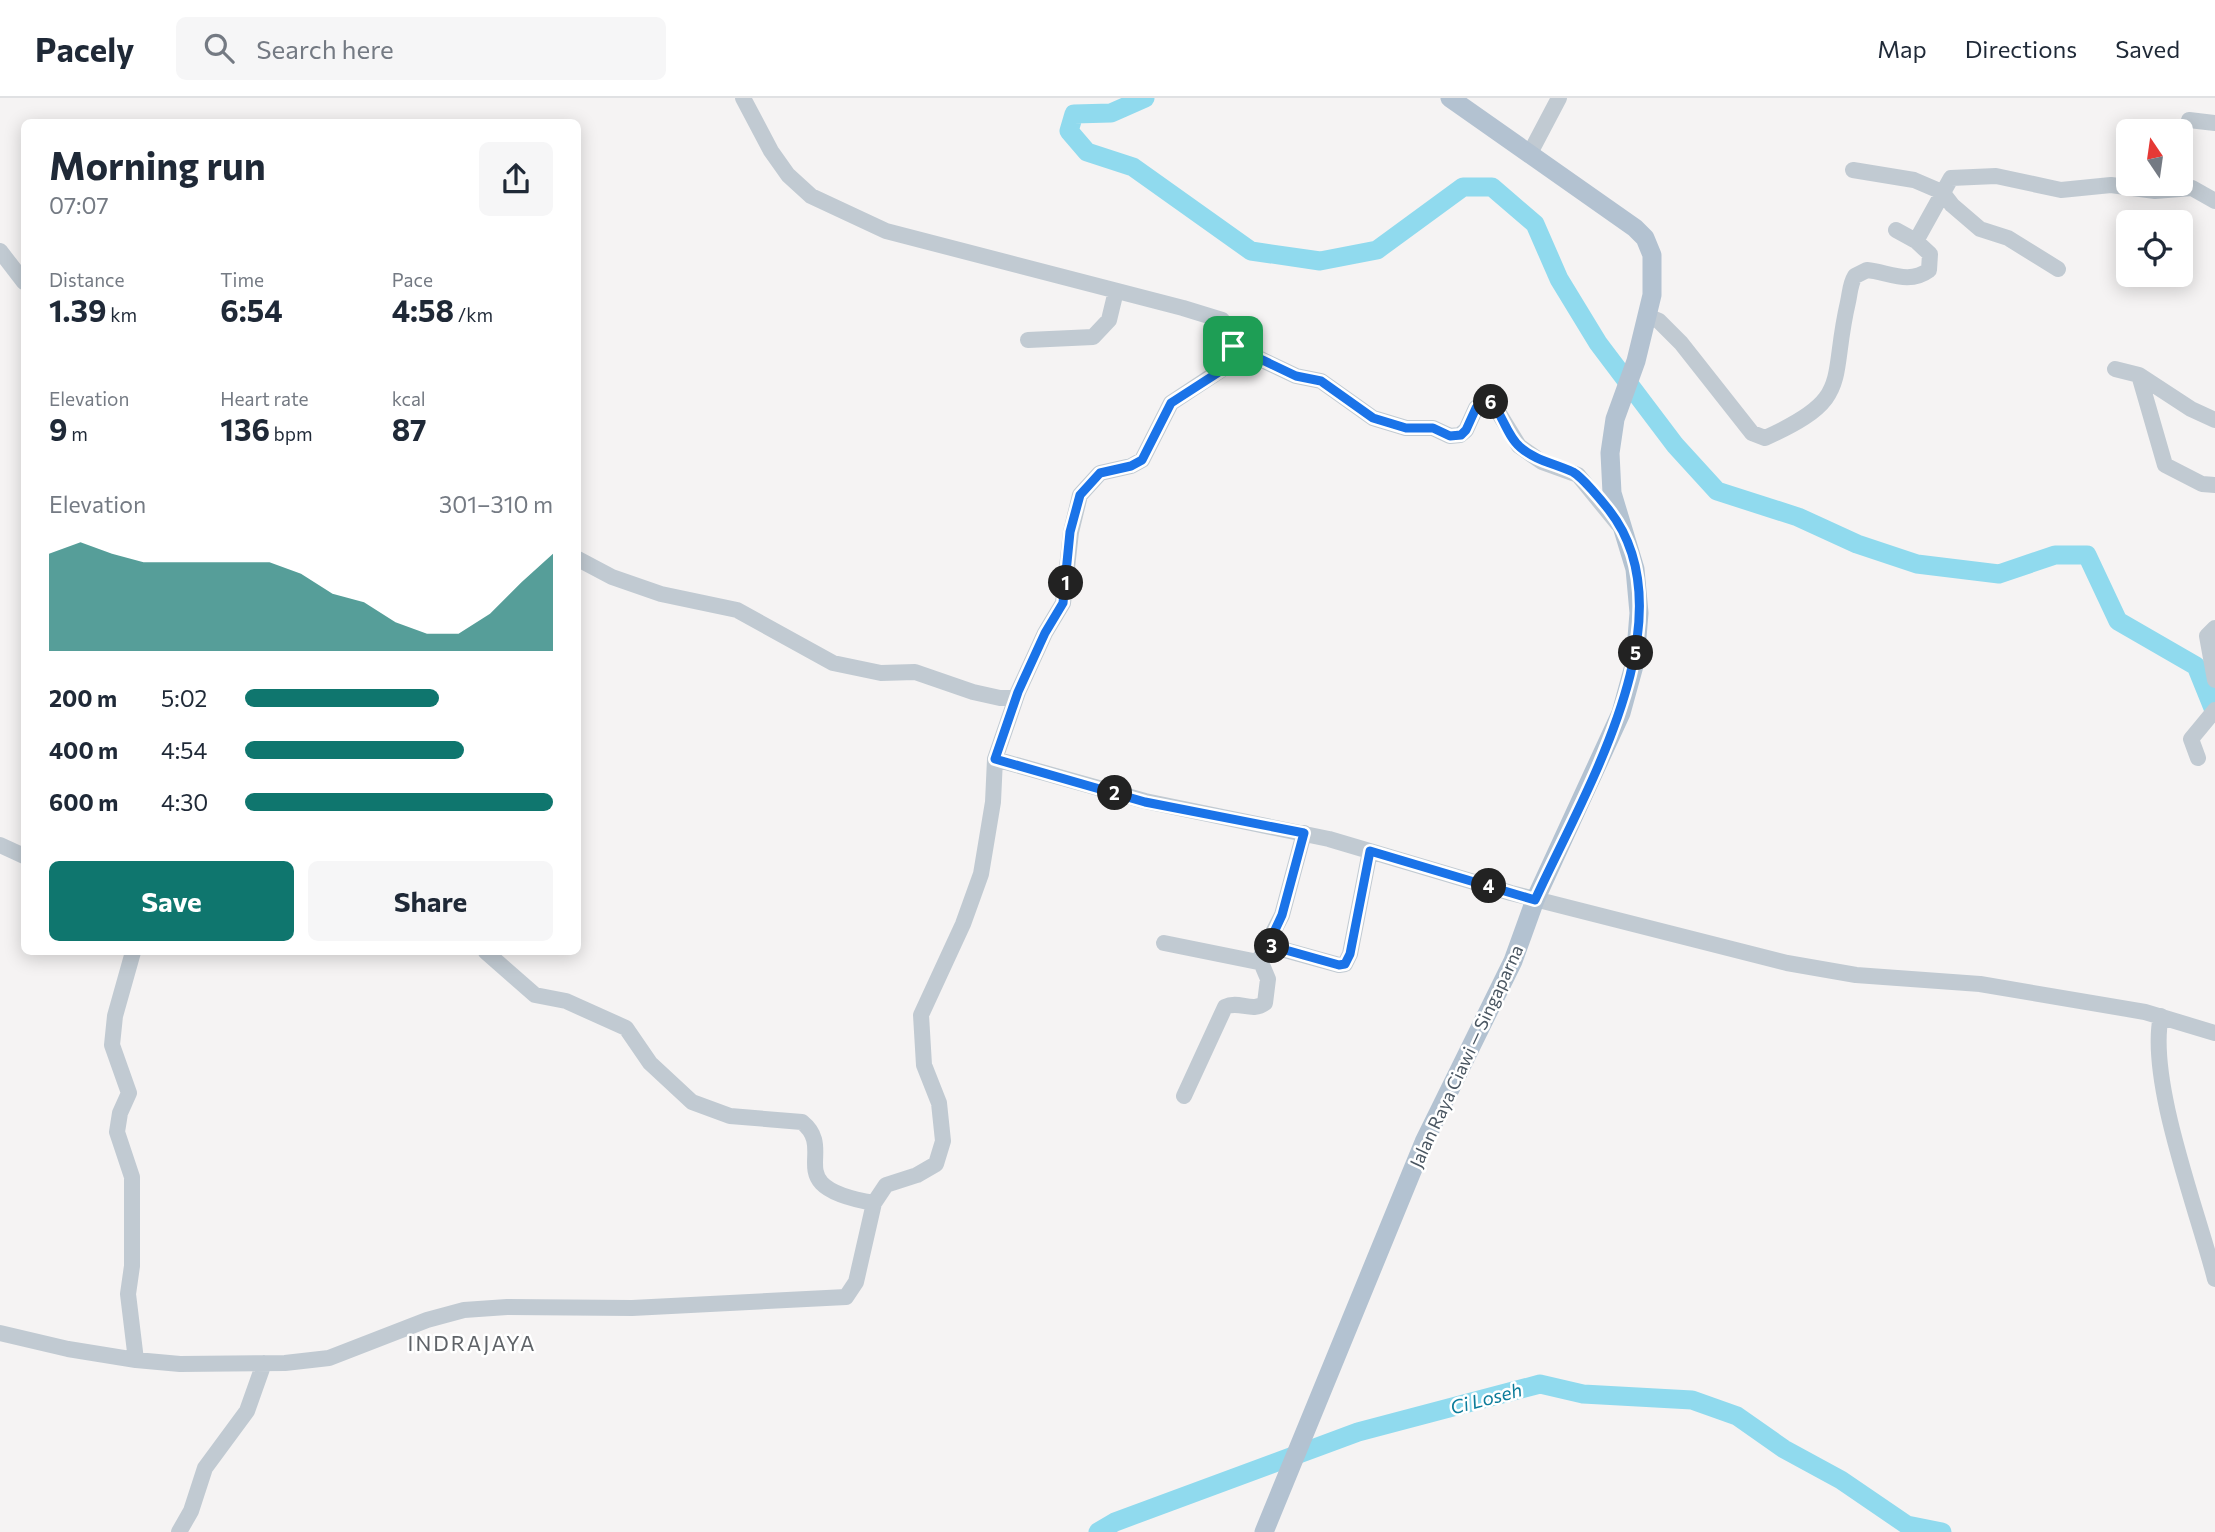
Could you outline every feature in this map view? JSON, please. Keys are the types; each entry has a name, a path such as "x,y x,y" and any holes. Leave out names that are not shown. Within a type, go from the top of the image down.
{"main road":[{"name":"Jalan Raya Ciawi — Singaparna","path":"1264,1532 1424,1142 1513,961 1535,900 1620,713 1635,662 1639,613 1635,569 1612,493 1610,453 1615,419 1636,361 1647,316 1654,265 1646,238 1450,98"}],"street":[{"path":"0,1333 68,1349 136,1360 180,1364 264,1363 329,1358 427,1320 464,1310 507,1307 632,1308 846,1297 856,1282 874,1203 886,1185 917,1175 936,1164 943,1141 939,1103 925,1065 921,1015 963,925 981,874 993,802 995,759 1016,698 1045,633 1063,603 1070,532 1080,495 1100,473 1131,466 1142,460 1171,403 1222,370 1233,346 1232,333 1222,320 1116,292 1078,278 886,231 811,196 788,174 771,151 743,98"},
{"path":"1530,155 1559,98"},
{"path":"2193,120 2215,122"},
{"path":"1853,170 1914,180 1942,192 1952,205 1980,229 2008,238 2058,269"},
{"path":"1916,241 1951,178 1996,176 2061,190 2111,186 2155,191 2192,188 2215,201"},
{"path":"1647,316 1659,321 1675,337 1752,433 1765,438 1811,414 1829,397 1841,354 1846,311 1855,275 1867,270 1907,277 1929,270 1930,254 1916,241 1896,230"},
{"path":"0,251 21,278"},
{"path":"1028,340 1093,337 1100,333 1112,314 1116,292"},
{"path":"1233,346 1296,376 1321,381 1373,418 1406,428 1433,428 1450,436 1461,435 1476,408 1484,401 1492,402 1519,446 1542,462 1578,475 1610,511 1627,537"},
{"path":"2115,369 2139,375 2191,410 2215,420"},
{"path":"2139,375 2165,465 2195,481 2215,485"},
{"path":"581,561 612,577 661,594 723,606 755,618 833,663 881,673 915,672 973,692 1000,698 1016,698"},
{"path":"2215,628 2207,636 2215,680"},
{"path":"2198,758 2191,738 2212,715"},
{"path":"995,759 1145,802 1304,833 1535,900 1787,963 1856,975 1980,984 2161,1016 2215,1033"},
{"path":"1164,943 1253,963 1264,952 1282,915 1304,833"},
{"path":"0,845 21,855"},
{"path":"1264,952 1345,964 1350,954 1370,851"},
{"path":"1184,1096 1225,1007 1235,1004 1255,1007 1265,1003 1268,979 1264,952"},
{"path":"132,955 115,1016 112,1045 129,1093 120,1113 117,1132 132,1177 132,1266 128,1294 136,1360"},
{"path":"489,955 535,995 566,1001 626,1028 650,1063 692,1102 730,1116 802,1122 813,1134 814,1170 824,1186 842,1198 874,1203"},
{"path":"2161,1016 2157,1035 2169,1114 2212,1253 2215,1279"},
{"path":"179,1532 191,1511 205,1468 247,1410 264,1363"}],"waterway":[{"path":"1145,98 1111,113 1074,114 1069,131 1087,152 1133,167 1251,251 1320,261 1377,250 1463,187 1492,187 1535,224 1559,279 1598,343 1675,445 1717,491 1798,517 1857,544 1917,564 1999,574 2055,555 2087,555 2118,621 2196,666 2215,713"},
{"name":"Ci Loseh","path":"1098,1532 1115,1522 1358,1432 1540,1384 1583,1394 1692,1400 1737,1416 1784,1449 1841,1480 1907,1525 1942,1532"}],"district":[{"name":"INDRAJAYA","path":"472,1342"}],"route":[{"path":"1233,346 1296,376 1321,381 1373,418 1413,430 1433,428 1450,436 1461,435 1480,403 1492,402 1519,446 1542,462 1578,475 1610,511 1627,537 1635,569 1639,613 1635,662 1620,713 1535,900 1370,851 1350,954 1345,964 1339,965 1268,945 1282,915 1304,833 1145,802 995,759 1018,692 1045,633 1063,603 1070,532 1080,495 1100,473 1131,466 1142,460 1171,403 1222,370 1233,346"}]}
